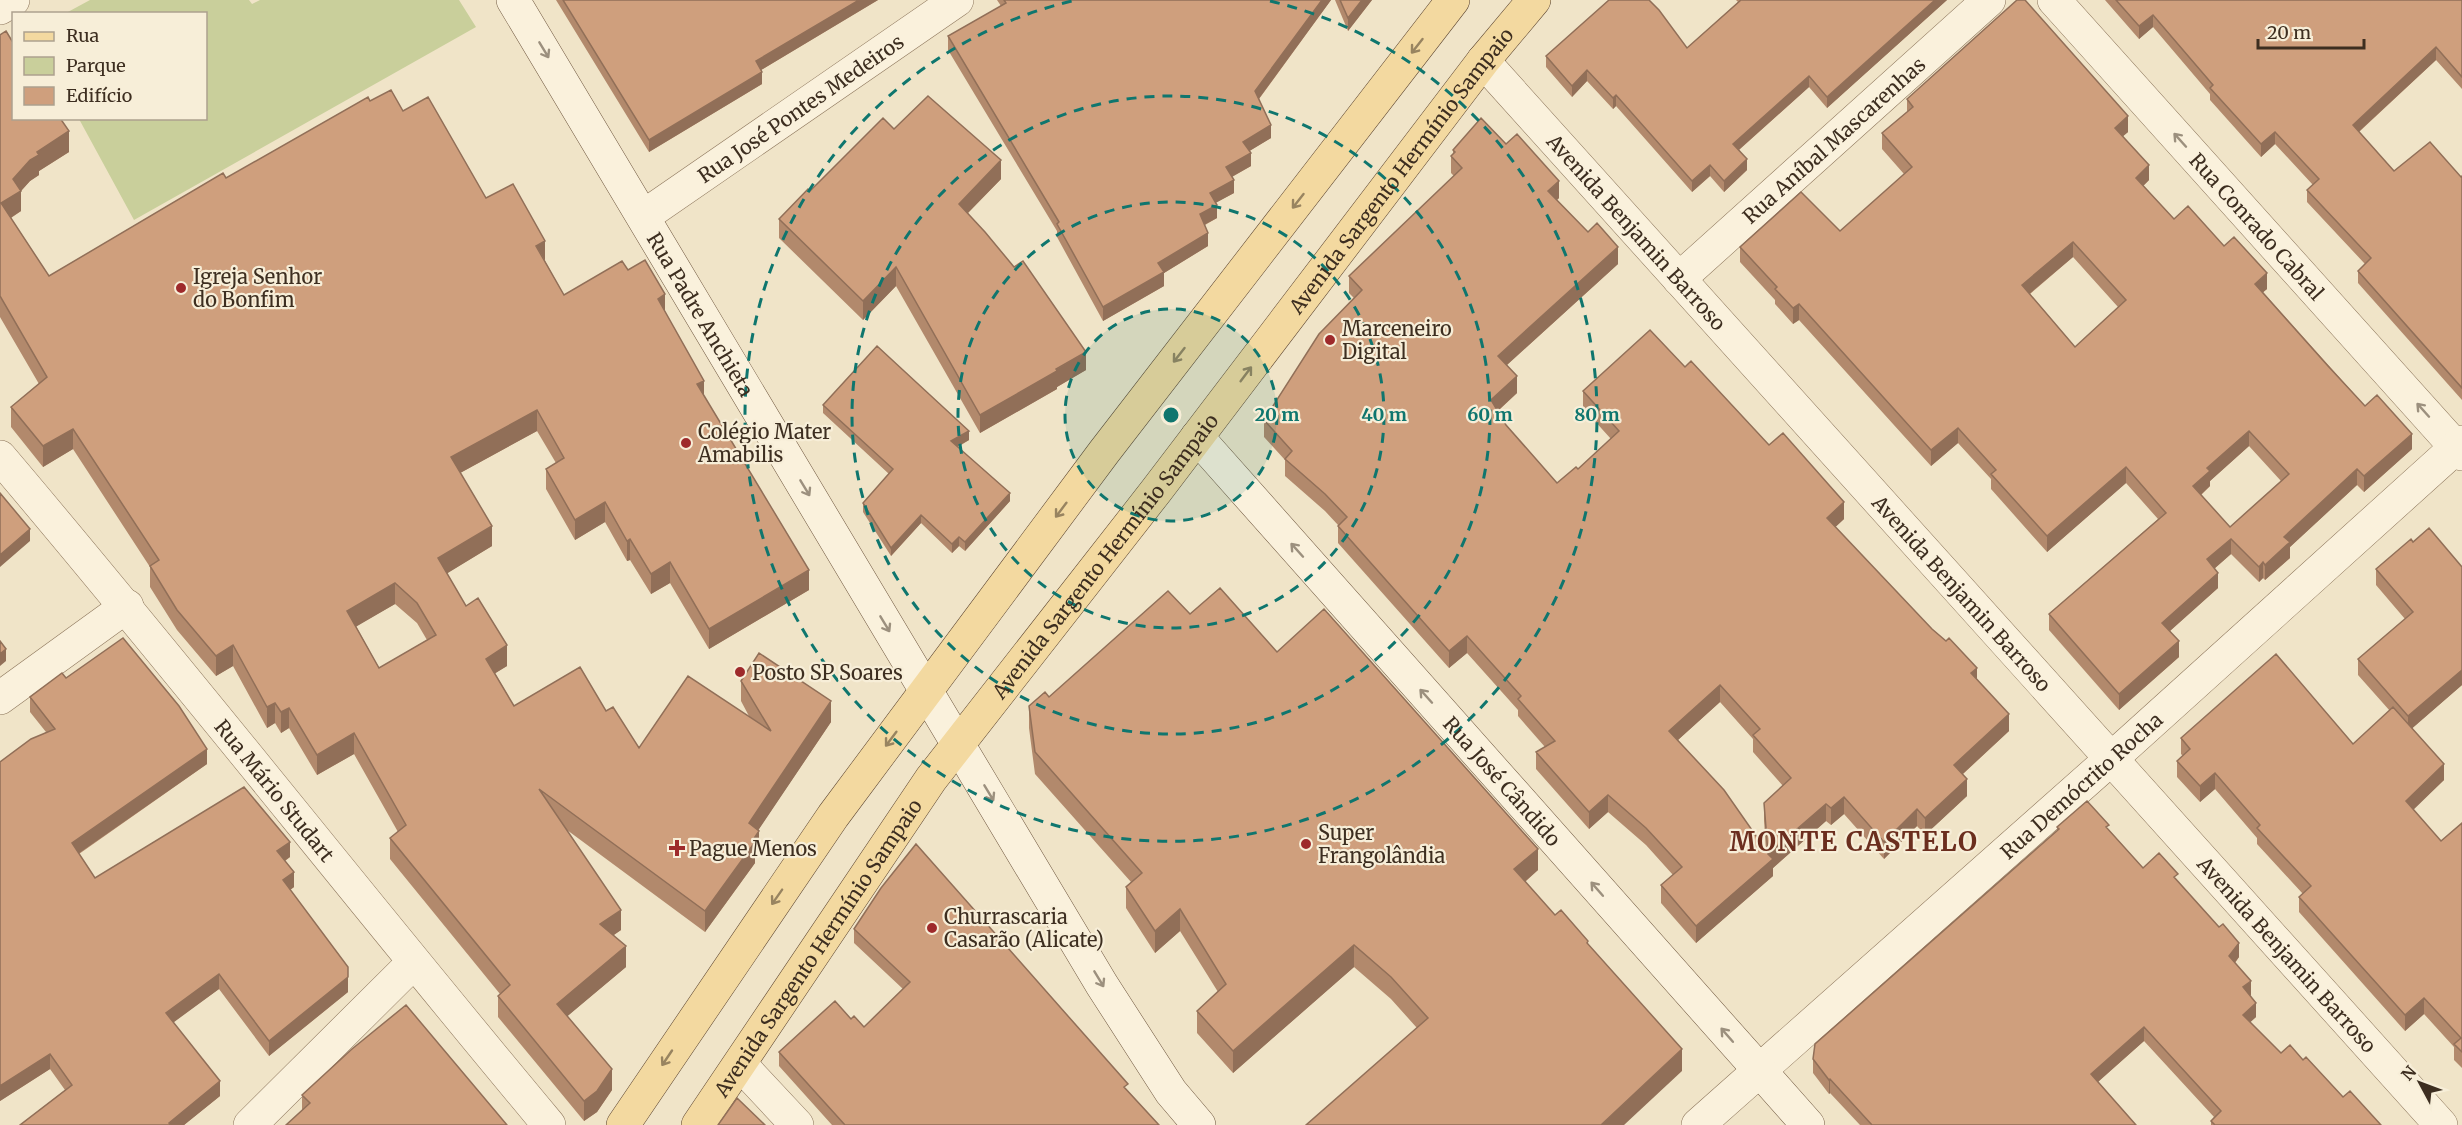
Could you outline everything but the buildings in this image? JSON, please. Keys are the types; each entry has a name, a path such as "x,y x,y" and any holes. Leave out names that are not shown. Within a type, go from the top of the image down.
{"main road":[{"path":"623,1125 833,816 1132,415 1453,0"},
{"name":"Avenida Sargento Hermínio Sampaio","path":"698,1125 931,779 1534,0"}],"street":[{"path":"0,8 13,0"},
{"name":"Rua Padre Anchieta","path":"513,0 1102,985 1171,1092 1199,1125"},
{"name":"Rua José Pontes Medeiros","path":"644,216 957,0"},
{"name":"Rua Aníbal Mascarenhas","path":"1679,279 1989,0"},
{"name":"Rua Conrado Cabral","path":"2054,0 2460,448"},
{"name":"Avenida Benjamin Barroso","path":"1484,62 2441,1125"},
{"name":"Rua José Cândido","path":"1197,437 1808,1125"},
{"name":"Rua Demócrito Rocha","path":"1698,1125 2460,448"},
{"name":"Rua Mário Studart","path":"0,458 127,606 413,963 549,1125"},
{"path":"0,698 127,606"},
{"path":"250,1125 413,963"},
{"path":"740,1064 797,1125"}],"green space":[{"path":"90,0 249,0 252,4 260,0 459,0 476,27 134,220 80,120 207,120 207,12 68,12"}],"place":[{"name":"Igreja Senhor do Bonfim","path":"181,288"},
{"name":"Marceneiro Digital","path":"1330,340"},
{"name":"Colégio Mater Amabilis","path":"686,443"},
{"name":"Posto SP Soares","path":"740,672"},
{"name":"Super Frangolândia","path":"1306,844"},
{"name":"Pague Menos","path":"677,848"},
{"name":"Churrascaria Casarão (Alicate)","path":"932,928"}],"district":[{"name":"MONTE CASTELO","path":"1854,841"}]}
